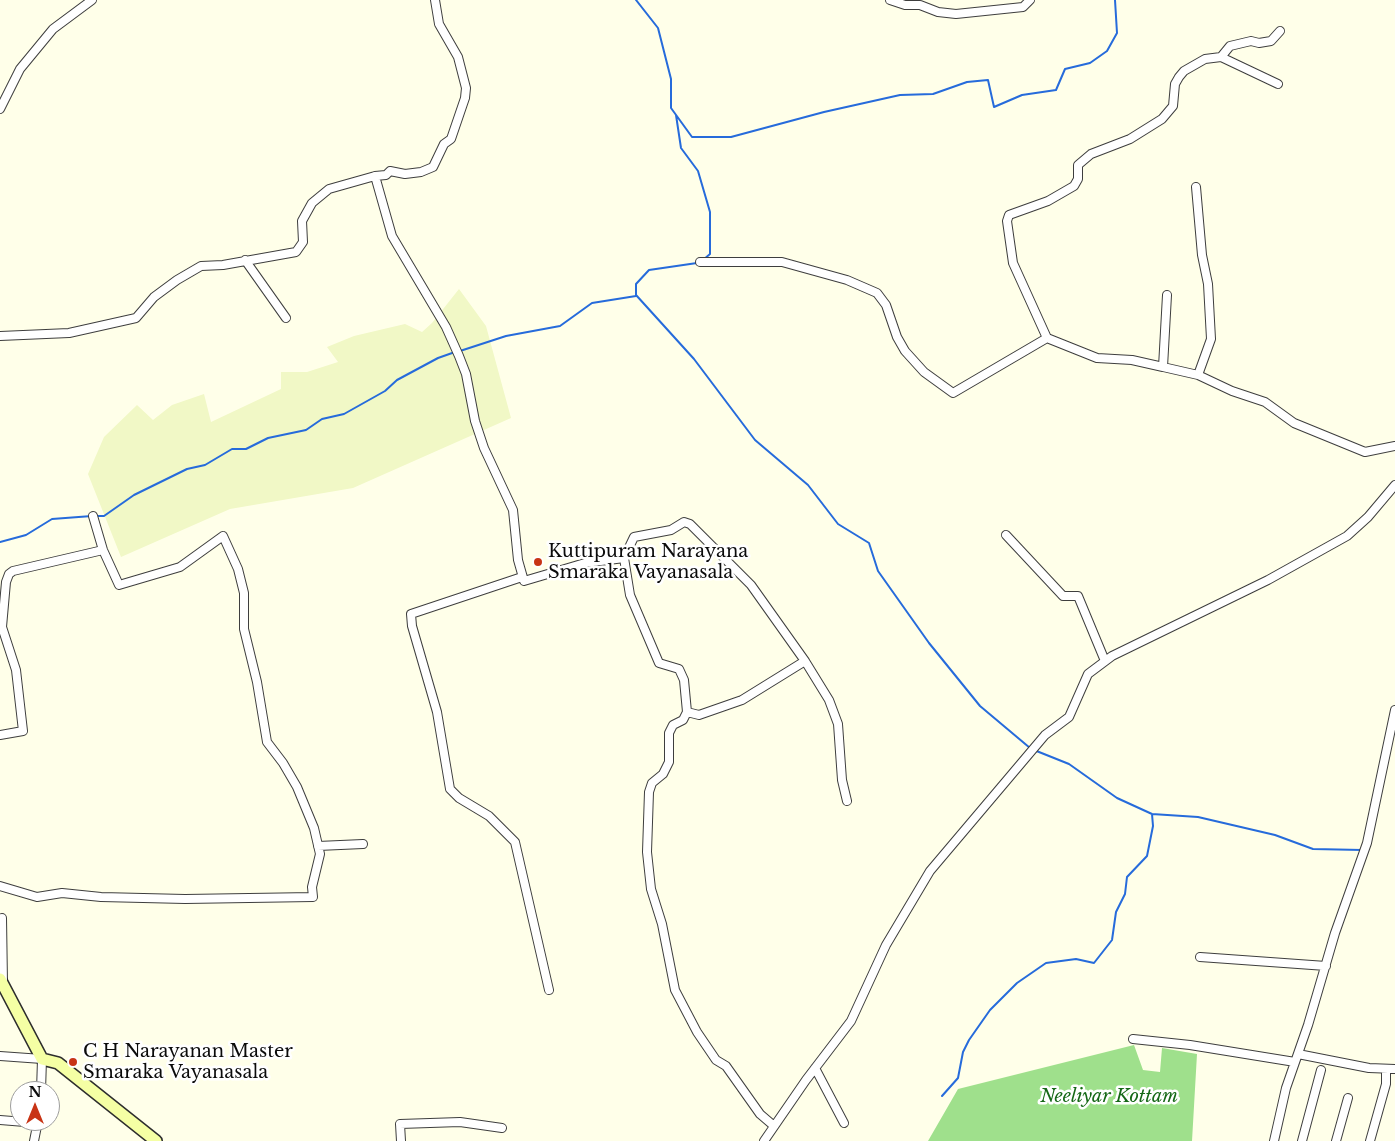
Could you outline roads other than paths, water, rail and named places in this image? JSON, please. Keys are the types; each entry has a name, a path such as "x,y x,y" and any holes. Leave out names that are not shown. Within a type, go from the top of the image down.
{"main road":[{"path":"2,981 42,1059 58,1063 156,1141"}],"street":[{"path":"0,109 20,68 52,29 92,0"},
{"path":"0,336 69,333 136,318 154,297 176,280 201,266 223,265 296,252 303,242 302,221 312,203 329,189 375,176 386,175 390,171 405,174 421,172 433,167 444,144 451,139 465,98 466,88 458,57 439,24 435,0"},
{"path":"890,0 906,5 920,5 938,12 956,14 1023,7 1030,0"},
{"path":"1221,57 1230,46 1251,41 1260,43 1271,41 1280,31"},
{"path":"1278,84 1221,57 1205,59 1184,71 1175,84 1173,106 1168,114 1130,139 1091,154 1078,164 1078,179 1074,186 1048,201 1009,215 1007,221 1013,263 1047,338 1097,358 1132,360 1198,375 1232,392 1265,402 1294,422 1365,452 1395,446"},
{"path":"375,176 380,187 384,214 392,236 442,319 466,374 475,421 481,439 499,483 513,510 524,581 585,563 624,558"},
{"path":"1196,187 1196,208 1208,284 1211,339 1198,375"},
{"path":"245,260 286,318"},
{"path":"700,262 782,262 847,280 877,293 886,305 897,337 905,351 924,372 952,393 1047,338"},
{"path":"1163,367 1167,295"},
{"path":"765,1140 814,1068 851,1020 886,945 930,871 1038,744 1069,717 1088,674 1105,662 1220,601 1268,580 1347,536 1368,517 1395,485"},
{"path":"0,886 37,897 62,894 185,899 313,898 312,887 320,854 314,828 297,787 284,763 267,742 257,682 244,629 244,593 238,569 223,536 180,567 119,585 103,550 93,516"},
{"path":"773,1128 760,1114 726,1066 716,1060 697,1032 675,990 662,924 651,889 647,852 649,792 652,783 663,774 669,762 672,725 683,720 687,712 684,680 679,669 659,663 630,595 624,558 634,538 671,530 684,522 690,524 751,585 805,661 829,700 838,724 842,780 847,801"},
{"path":"1006,535 1063,596 1078,596 1105,662"},
{"path":"0,735 23,731 16,670 2,627 6,582 9,574 13,571 103,550"},
{"path":"522,577 411,614 412,626 437,712 450,789 459,798 488,816 515,842 549,990"},
{"path":"687,712 700,715 742,700 805,661"},
{"path":"1274,1141 1286,1088 1367,843 1395,710"},
{"path":"318,846 363,844"},
{"path":"2,918 2,981"},
{"path":"1200,957 1326,966"},
{"path":"1133,1038 1369,1068 1395,1069"},
{"path":"0,1056 42,1059 41,1081"},
{"path":"814,1068 844,1123"},
{"path":"1370,1141 1386,1084 1386,1069"},
{"path":"1302,1141 1321,1070"},
{"path":"1336,1141 1348,1098"},
{"path":"402,1141 400,1124 460,1122 502,1128"}],"waterway":[{"path":"636,0 658,28 671,79 671,108 692,137 731,137 824,112 900,95 933,94 967,82 988,80 994,107 1022,95 1056,90 1065,69 1090,63 1107,51 1117,33 1115,0"},
{"path":"676,115 681,148 698,171 710,212 710,254 703,260"},
{"path":"697,263 649,270 636,284 636,295 694,359 755,440 808,485 838,524 869,543 878,571 929,643 980,706 1030,748"},
{"path":"460,351 506,336 560,326 592,303 636,296"},
{"path":"97,516 104,516 134,495 187,469 205,465 232,449 246,449 268,438 306,430 322,419 344,414 385,391 397,380 438,358 455,352"},
{"path":"0,542 26,535 52,519 92,516"},
{"path":"1034,750 1069,764 1117,798 1152,814 1198,817 1275,835 1313,849 1362,850"},
{"path":"942,1096 958,1078 963,1052 969,1040 990,1010 1017,983 1046,963 1076,959 1094,963 1112,940 1116,912 1125,894 1127,877 1147,856 1153,826 1152,814"}],"place":[{"name":"Kuttipuram Narayana Smaraka Vayanasala","path":"538,562"},
{"name":"C H Narayanan Master Smaraka Vayanasala","path":"73,1062"}],"park label":[{"name":"Neeliyar Kottam","path":"1109,1097"}]}
